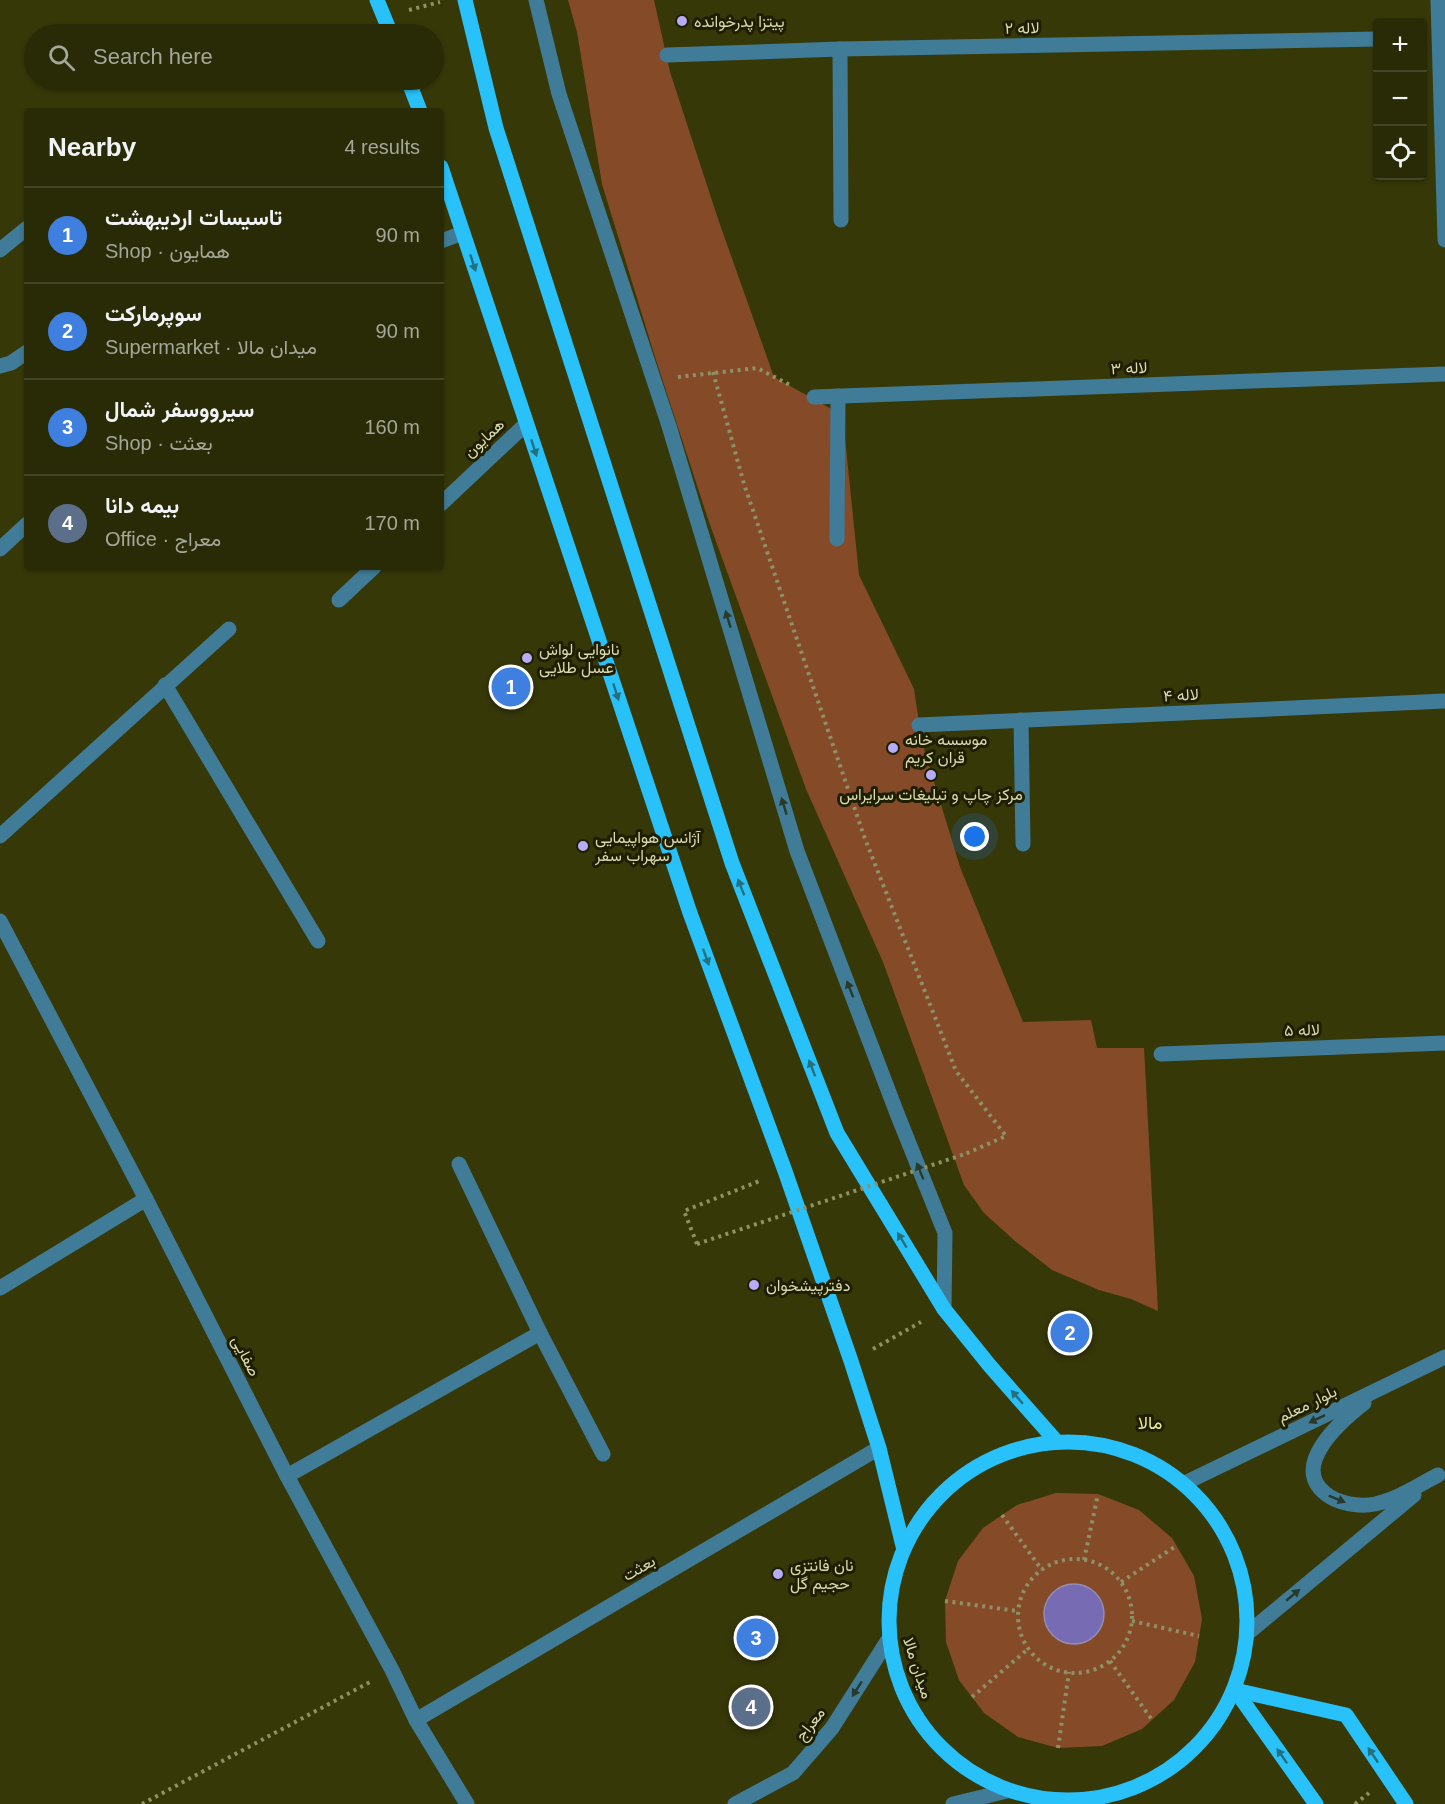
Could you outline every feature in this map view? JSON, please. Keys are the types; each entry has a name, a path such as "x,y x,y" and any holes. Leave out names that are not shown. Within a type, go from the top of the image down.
{"main road":[{"path":"377,0 387,24"},
{"path":"465,0 496,128 732,863 837,1133 944,1309 990,1366 1056,1441"},
{"path":"412,90 419,108"},
{"path":"444,176 690,913 785,1171 851,1361 879,1448 903,1546"},
{"name":"میدان مالا","path":"1056,1441 1102,1444 1146,1458 1185,1483 1213,1514 1234,1551 1246,1591 1248,1633 1244,1662 1235,1690 1213,1729 1181,1762 1141,1786 1099,1802 1036,1798 1007,1791 949,1756 908,1704 888,1640 890,1592 903,1546 929,1505 965,1472 1009,1450 1056,1441"},
{"path":"1235,1690 1316,1804"},
{"path":"1235,1690 1346,1715 1406,1804"}],"street":[{"path":"536,0 559,94 654,381 797,850 945,1233 944,1309"},
{"path":"1438,0 1445,240"},
{"path":"1427,39 1439,38"},
{"name":"لاله ۲","path":"667,55 840,49 1373,39"},
{"path":"840,49 841,220"},
{"path":"0,250 24,230"},
{"path":"444,240 463,233"},
{"path":"0,366 11,363 24,354"},
{"name":"لاله ۳","path":"814,397 1445,374"},
{"path":"837,539 838,396"},
{"name":"همایون","path":"444,501 526,424"},
{"path":"0,549 24,527"},
{"path":"339,600 371,570"},
{"path":"0,836 229,629"},
{"path":"165,685 318,941"},
{"name":"لاله ۴","path":"920,724 1445,700"},
{"path":"1021,720 1023,844"},
{"name":"صفایی","path":"0,921 146,1199 287,1476 392,1670 416,1720 467,1804"},
{"name":"لاله ۵","path":"1161,1054 1445,1043"},
{"path":"459,1164 540,1333 603,1454"},
{"path":"0,1288 146,1199"},
{"path":"287,1476 540,1333"},
{"name":"بلوار معلم","path":"1185,1483 1445,1357"},
{"path":"1394,1382 1344,1419 1328,1436 1317,1454 1313,1470 1318,1488 1334,1500 1355,1504 1373,1504 1396,1498 1441,1472"},
{"name":"بعثت","path":"416,1720 879,1448"},
{"path":"1248,1633 1441,1472"},
{"name":"معراج","path":"735,1804 793,1773 832,1728 888,1640"},
{"path":"953,1804 1007,1791"}],"path":[{"path":"384,16 446,0"},
{"path":"654,381 757,368 814,397"},
{"path":"713,372 744,484 868,846 956,1071 1006,1136 965,1154 698,1244 684,1211 785,1171"},
{"path":"851,1361 944,1309"},
{"path":"1084,1560 1098,1494"},
{"path":"1002,1515 1042,1570"},
{"path":"1121,1581 1176,1546"},
{"path":"1069,1559 1084,1560 1107,1568 1121,1581 1130,1597 1133,1615 1131,1632 1123,1648 1110,1661 1095,1669 1077,1673 1060,1671 1042,1663 1028,1649 1019,1630 1017,1611 1022,1592 1034,1575 1050,1564 1069,1559"},
{"path":"945,1600 1017,1611"},
{"path":"1132,1621 1199,1636"},
{"path":"972,1697 1028,1649"},
{"path":"1110,1661 1152,1720"},
{"path":"142,1804 392,1670"},
{"path":"1058,1748 1069,1672"}],"shaded area":[{"path":"568,0 654,0 670,72 718,219 774,377 833,410 845,438 859,575 914,689 922,742 960,867 1023,1022 1091,1020 1097,1048 1144,1048 1158,1311 1052,1270 984,1213 964,1185 883,962 806,789 709,522 602,184 577,32"},
{"path":"1056,1493 1098,1494 1139,1510 1172,1538 1194,1576 1202,1619 1195,1662 1174,1700 1142,1729 1102,1746 1058,1748 1018,1737 984,1713 959,1680 946,1642 945,1601 958,1561 983,1528 1017,1505","holes":["1088,1587 1102,1602 1071,1644 1063,1642 1052,1634 1045,1622 1046,1600"]},
{"path":"1068,1584 1080,1584 1091,1589 1099,1597 1104,1614 1102,1626 1091,1639 1080,1644 1068,1644 1057,1639 1049,1631 1044,1620 1044,1608 1049,1597 1057,1589"}],"place":[{"name":"پیتزا پدرخوانده","path":"682,21"},
{"name":"نانوایی لواش عسل طلایی","path":"527,658"},
{"name":"تاسیسات اردیبهشت","path":"511,687"},
{"name":"موسسه خانه قران کریم","path":"893,748"},
{"name":"مرکز چاپ و تبلیغات سرایراس","path":"931,775"},
{"name":"آژانس هواپیمایی سهراب سفر","path":"583,846"},
{"name":"دفترپیشخوان","path":"754,1285"},
{"name":"سوپرمارکت","path":"1070,1333"},
{"name":"نان فانتزی حجیم گل","path":"778,1574"},
{"name":"سیرووسفر شمال","path":"756,1638"},
{"name":"بیمه دانا","path":"751,1707"}],"district":[{"name":"مالا","path":"1150,1423"}]}
